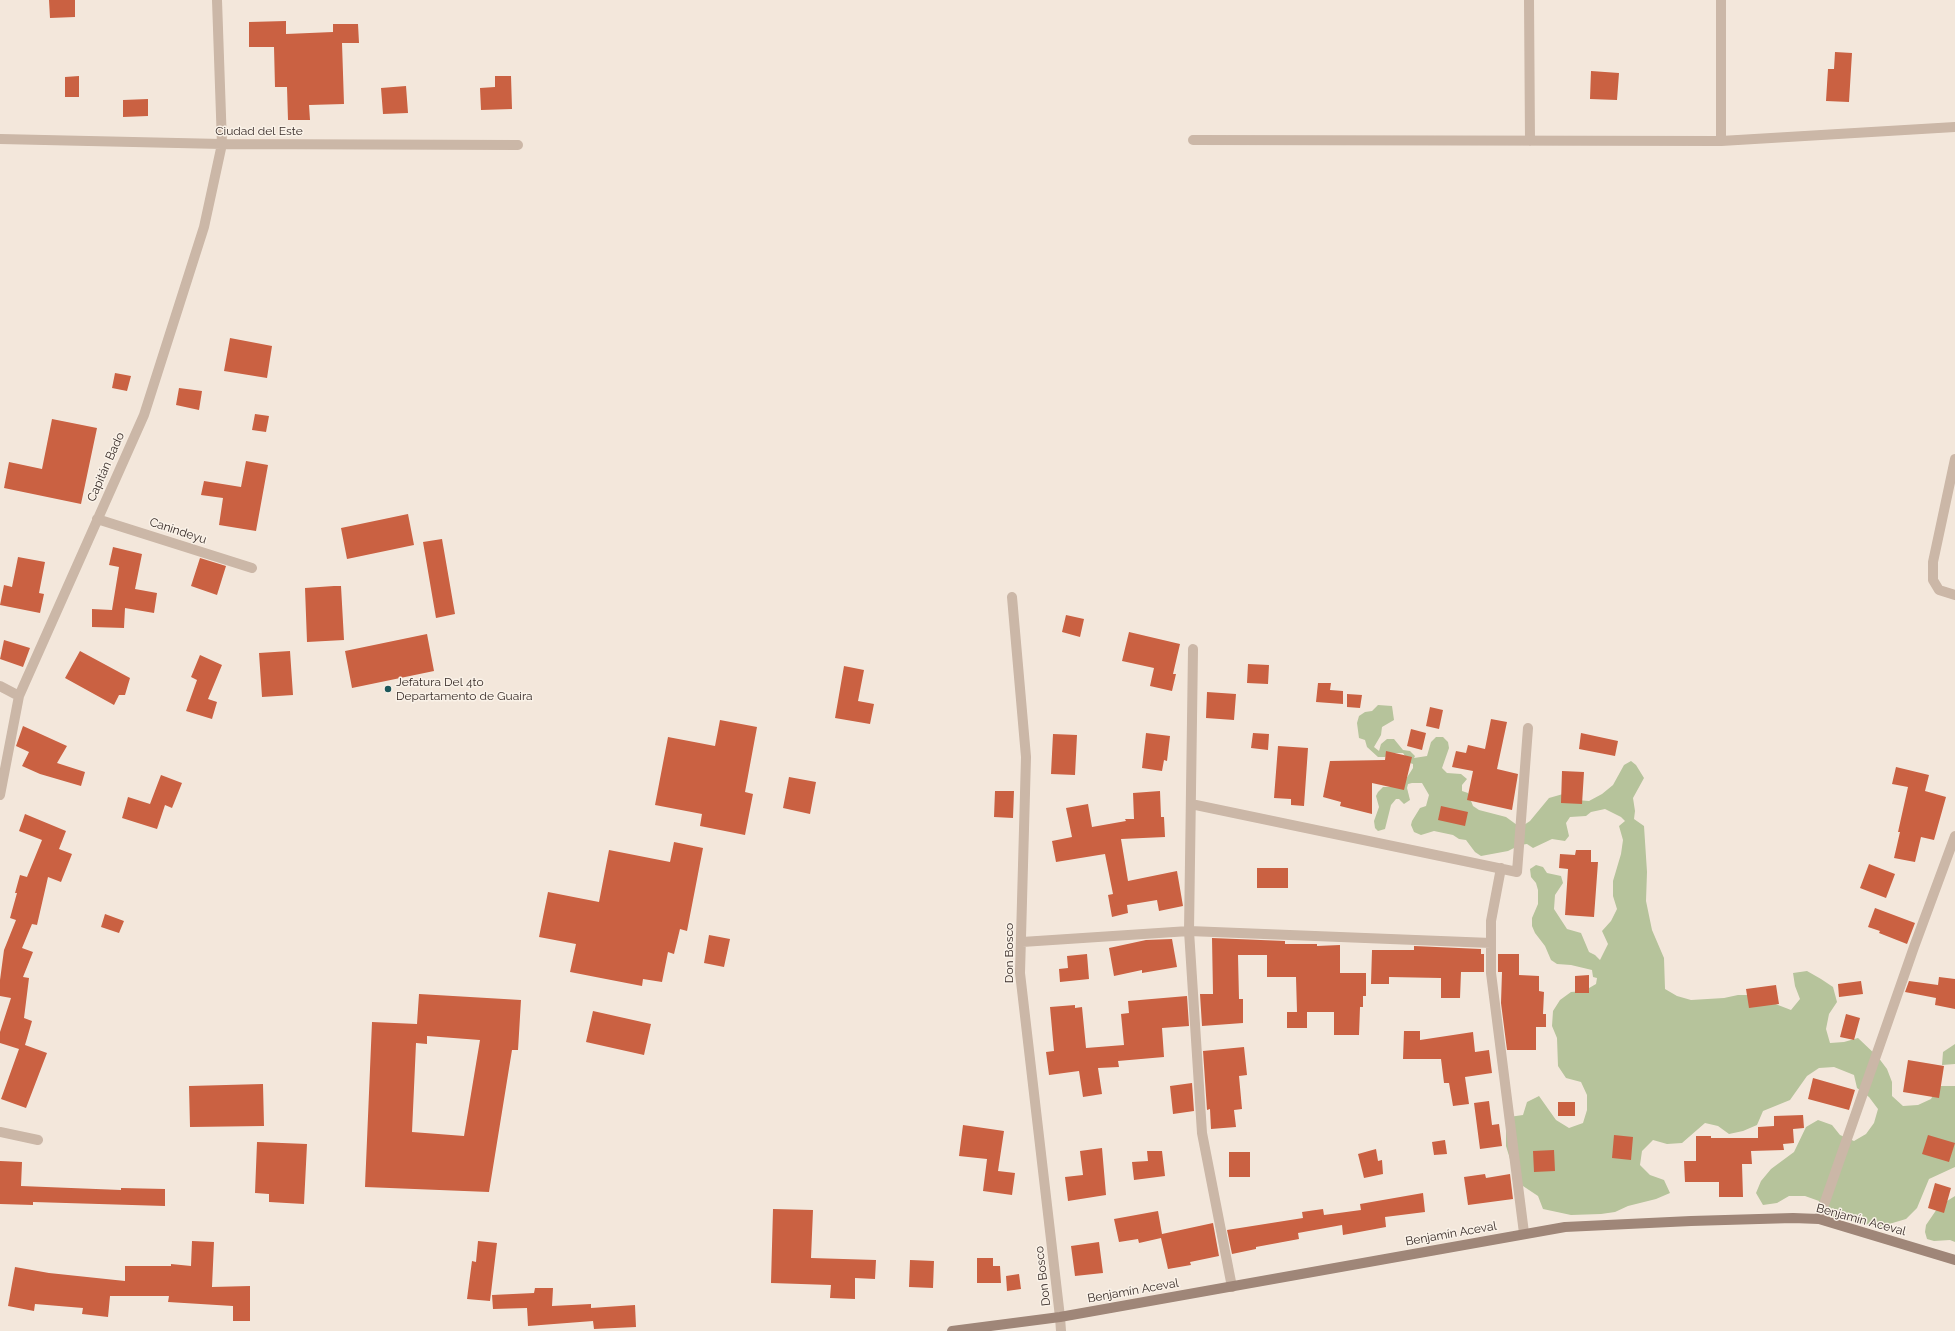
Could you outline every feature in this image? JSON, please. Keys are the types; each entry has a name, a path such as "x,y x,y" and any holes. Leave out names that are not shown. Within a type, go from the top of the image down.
{"street":[{"name":"Capitán Bado","path":"0,795 19,696 144,415 204,227 222,144 217,0"},
{"path":"1529,0 1530,141"},
{"path":"1721,0 1721,141"},
{"path":"1193,140 1721,141 1955,127"},
{"name":"Ciudad del Este","path":"0,139 222,144 518,145"},
{"path":"1955,459 1932,562 1933,580 1939,590 1955,595"},
{"name":"Canindeyu","path":"97,519 252,568"},
{"name":"Don Bosco","path":"1012,597 1026,757 1020,973 1060,1317 1060,1331"},
{"path":"1193,649 1189,931 1202,1133 1232,1287"},
{"path":"0,686 19,696"},
{"path":"1191,804 1517,872 1528,728"},
{"path":"1819,1219 1911,955 1955,836"},
{"path":"1501,868 1491,921 1491,973 1524,1233"},
{"path":"1022,942 1189,931 1491,943"},
{"path":"0,1132 38,1140"},
{"name":"Benjamín Aceval","path":"952,1331 1060,1317 1524,1233 1565,1227 1707,1220 1793,1218 1819,1219 1955,1260"}],"green space":[{"path":"1378,705 1392,706 1394,720 1382,727 1381,735 1374,747 1379,751 1381,744 1387,739 1394,739 1403,750 1410,751 1415,756 1414,758 1427,756 1431,742 1436,737 1443,737 1448,742 1449,748 1442,768 1447,773 1461,774 1467,779 1462,785 1462,791 1468,793 1473,806 1479,810 1506,817 1517,825 1524,825 1530,821 1549,798 1563,794 1576,800 1589,801 1602,794 1613,785 1624,765 1631,761 1636,765 1644,778 1633,798 1635,811 1634,819 1644,826 1647,872 1646,901 1652,930 1664,958 1665,989 1677,996 1691,1000 1752,995 1791,1010 1800,999 1795,986 1793,973 1807,971 1821,979 1833,987 1837,1002 1829,1014 1826,1029 1830,1043 1844,1042 1858,1038 1878,1057 1887,1069 1892,1082 1892,1096 1903,1106 1918,1105 1931,1099 1938,1086 1955,1086 1955,1167 1929,1179 1917,1208 1906,1219 1879,1227 1823,1215 1819,1201 1805,1196 1789,1196 1777,1203 1763,1205 1756,1193 1761,1181 1771,1169 1794,1152 1806,1127 1818,1120 1832,1125 1840,1135 1854,1141 1866,1134 1874,1123 1878,1109 1869,1097 1857,1088 1854,1075 1834,1067 1819,1068 1807,1076 1790,1100 1763,1111 1757,1125 1743,1131 1729,1134 1718,1126 1705,1123 1682,1143 1667,1144 1653,1140 1642,1151 1640,1165 1650,1175 1664,1180 1670,1193 1656,1199 1628,1206 1615,1212 1601,1214 1571,1215 1543,1209 1538,1196 1523,1186 1510,1159 1506,1146 1506,1131 1509,1117 1523,1115 1527,1102 1539,1096 1556,1120 1569,1128 1583,1123 1587,1110 1587,1095 1581,1082 1566,1078 1558,1066 1557,1038 1552,1026 1553,1011 1560,1000 1571,992 1584,991 1596,984 1597,978 1593,977 1592,970 1571,965 1557,964 1551,960 1545,946 1535,933 1532,926 1532,918 1538,904 1538,890 1536,883 1531,877 1530,869 1536,865 1543,867 1547,873 1561,876 1563,883 1555,895 1554,909 1567,929 1581,933 1589,952 1600,960 1608,944 1602,931 1611,921 1617,909 1613,896 1613,881 1621,854 1623,840 1619,826 1625,821 1621,817 1605,809 1591,812 1586,816 1570,817 1566,823 1569,836 1565,841 1552,839 1533,848 1527,844 1520,845 1508,851 1481,856 1475,852 1466,840 1459,839 1453,835 1434,831 1421,835 1414,832 1411,825 1412,821 1420,808 1426,806 1429,795 1422,783 1412,783 1408,784 1407,788 1410,800 1404,804 1399,799 1396,799 1391,805 1385,829 1378,831 1375,828 1374,821 1379,807 1376,796 1378,792 1383,787 1401,787 1413,768 1413,764 1410,763 1403,753 1390,753 1385,757 1378,757 1367,747 1365,740 1359,738 1357,723 1359,716 1365,712 1372,711"},
{"path":"1955,1044 1955,1064 1942,1065 1943,1052"},
{"path":"1955,1196 1955,1242 1950,1240 1934,1241 1927,1239 1925,1232 1926,1225 1939,1206"}],"building":[{"path":"49,0 75,0 75,17 50,18"},
{"path":"286,21 286,34 333,32 333,24 358,24 359,43 342,43 344,104 309,105 310,120 288,120 287,87 275,87 274,47 249,47 249,22"},
{"path":"1835,52 1852,53 1849,102 1826,101 1828,69 1834,69"},
{"path":"1591,71 1619,73 1617,100 1590,99"},
{"path":"79,76 79,97 65,97 65,77"},
{"path":"495,76 511,76 512,109 481,110 480,88 495,87"},
{"path":"406,86 408,113 383,114 381,88"},
{"path":"148,99 148,116 123,117 123,100"},
{"path":"230,338 272,346 267,378 224,371"},
{"path":"115,373 131,376 127,391 112,388"},
{"path":"179,388 202,391 199,410 176,405"},
{"path":"255,414 269,416 266,432 252,430"},
{"path":"52,419 97,428 81,504 4,488 9,462 42,469"},
{"path":"246,461 268,465 256,531 219,525 223,498 201,495 204,481 241,487"},
{"path":"408,514 414,545 347,559 341,528"},
{"path":"442,539 455,614 436,618 423,542"},
{"path":"113,547 142,554 135,589 157,593 154,613 125,608 124,628 92,627 92,609 112,610 119,567 109,565"},
{"path":"18,557 45,562 39,593 44,594 40,613 0,605 4,585 12,587"},
{"path":"200,558 226,566 217,595 191,586"},
{"path":"341,586 344,640 307,642 305,588"},
{"path":"1066,615 1084,619 1080,637 1062,632"},
{"path":"1129,632 1180,644 1173,674 1176,674 1172,691 1150,686 1154,668 1122,661"},
{"path":"427,634 434,671 352,688 345,651"},
{"path":"4,640 30,648 23,667 0,659"},
{"path":"80,651 130,678 125,695 119,695 114,705 65,678"},
{"path":"290,651 293,695 262,697 259,653"},
{"path":"200,655 222,665 208,699 217,702 212,719 186,711 197,680 191,677"},
{"path":"1248,664 1269,665 1268,684 1247,683"},
{"path":"844,666 864,670 858,701 874,704 870,724 835,718"},
{"path":"1318,683 1331,683 1330,690 1343,691 1343,704 1316,702"},
{"path":"1207,692 1236,694 1234,720 1206,718"},
{"path":"1347,694 1362,695 1360,708 1347,707"},
{"path":"1430,707 1443,710 1439,729 1426,726"},
{"path":"1491,719 1507,722 1497,769 1518,774 1512,810 1467,800 1473,771 1452,767 1456,751 1466,753 1468,745 1485,749"},
{"path":"720,720 757,727 745,792 753,794 745,835 700,826 702,814 655,805 668,737 715,746"},
{"path":"23,726 67,746 57,763 85,772 81,786 40,774 22,766 29,752 16,746"},
{"path":"1411,729 1426,733 1422,750 1407,746"},
{"path":"1146,733 1170,736 1167,761 1164,760 1162,771 1142,768"},
{"path":"1253,733 1269,734 1268,750 1251,748"},
{"path":"1581,733 1618,741 1615,756 1579,749"},
{"path":"1053,734 1077,735 1075,775 1051,774"},
{"path":"1278,746 1308,748 1304,806 1291,805 1291,799 1274,798"},
{"path":"1386,751 1412,757 1404,790 1372,783 1372,814 1340,806 1341,802 1323,797 1330,761 1385,760"},
{"path":"1896,767 1929,775 1925,791 1946,797 1934,840 1921,837 1915,862 1894,858 1908,787 1892,784"},
{"path":"1562,771 1584,772 1582,804 1561,803"},
{"path":"161,775 182,783 172,808 165,805 157,829 122,818 128,797 150,804"},
{"path":"789,777 816,782 810,814 783,808"},
{"path":"995,791 1014,791 1013,818 994,817"},
{"path":"1160,791 1161,817 1164,817 1165,837 1121,839 1128,881 1177,871 1183,906 1159,911 1157,900 1127,905 1128,913 1112,917 1108,895 1113,894 1105,854 1056,862 1052,841 1072,837 1066,808 1088,804 1092,827 1126,821 1125,819 1134,819 1133,793"},
{"path":"1441,806 1468,812 1465,826 1438,820"},
{"path":"25,814 66,831 59,849 72,854 61,882 48,877 37,925 32,924 22,948 33,952 23,977 29,978 24,1018 32,1021 25,1045 47,1053 26,1108 1,1099 19,1049 0,1043 0,1032 11,998 0,996 0,980 4,950 16,920 10,918 17,893 15,893 20,875 27,877 42,840 19,831"},
{"path":"674,842 703,848 687,931 680,929 674,954 668,952 662,982 643,979 642,986 570,972 576,944 539,937 548,892 599,902 609,850 670,862"},
{"path":"1576,850 1591,850 1591,862 1598,862 1594,917 1565,915 1568,869 1559,868 1560,854 1575,855"},
{"path":"1869,864 1895,874 1886,898 1860,888"},
{"path":"1257,868 1288,868 1288,888 1257,888"},
{"path":"1875,908 1915,923 1907,944 1868,927"},
{"path":"105,914 124,921 119,933 101,927"},
{"path":"709,935 730,939 724,967 704,963"},
{"path":"1212,938 1285,941 1285,944 1317,944 1317,946 1340,945 1340,973 1366,973 1366,996 1363,996 1363,1007 1360,1007 1359,1035 1334,1035 1334,1012 1297,1012 1296,977 1267,977 1267,955 1238,955 1239,999 1243,999 1243,1023 1202,1026 1200,994 1213,994"},
{"path":"1172,939 1177,967 1142,973 1142,970 1114,976 1109,948 1146,940"},
{"path":"1414,946 1481,949 1481,954 1484,954 1484,972 1461,972 1460,998 1441,998 1441,978 1389,977 1389,984 1371,984 1372,950 1414,950"},
{"path":"1087,954 1089,979 1060,982 1059,969 1068,968 1067,956"},
{"path":"1498,954 1519,954 1519,975 1539,976 1539,991 1544,992 1543,1014 1546,1014 1546,1027 1536,1027 1536,1050 1507,1050 1501,1003 1502,972 1498,972"},
{"path":"1589,975 1589,993 1575,993 1575,976"},
{"path":"1939,977 1955,979 1955,1009 1935,1005 1936,998 1905,992 1909,981 1938,985"},
{"path":"1861,981 1863,994 1839,997 1838,984"},
{"path":"1776,985 1779,1004 1749,1008 1746,989"},
{"path":"419,994 521,1000 518,1050 512,1050 489,1192 365,1187 372,1022 417,1024","holes":["427,1036 480,1040 464,1136 412,1132 416,1043 427,1044"]},
{"path":"1187,996 1189,1026 1162,1028 1164,1057 1118,1061 1119,1067 1098,1068 1102,1094 1083,1097 1079,1071 1049,1075 1046,1052 1054,1051 1050,1007 1075,1005 1075,1008 1082,1007 1086,1048 1124,1045 1121,1014 1129,1013 1128,1001"},
{"path":"593,1011 651,1024 644,1055 586,1042"},
{"path":"1287,1012 1307,1012 1307,1028 1287,1028"},
{"path":"1846,1014 1860,1018 1854,1040 1840,1037"},
{"path":"1404,1031 1420,1031 1420,1040 1473,1032 1475,1052 1489,1050 1492,1073 1465,1077 1469,1104 1453,1106 1449,1083 1444,1083 1441,1059 1403,1059"},
{"path":"1244,1047 1247,1075 1239,1076 1242,1109 1234,1110 1236,1127 1211,1129 1210,1109 1207,1110 1203,1051"},
{"path":"1908,1060 1944,1066 1939,1098 1903,1092"},
{"path":"1813,1078 1855,1090 1849,1110 1808,1099"},
{"path":"1192,1083 1194,1111 1173,1114 1170,1086"},
{"path":"263,1084 264,1126 190,1127 189,1086"},
{"path":"1489,1101 1492,1125 1499,1124 1502,1146 1480,1149 1474,1103"},
{"path":"1558,1102 1575,1102 1575,1116 1558,1116"},
{"path":"1803,1115 1804,1128 1793,1129 1794,1143 1783,1144 1784,1150 1751,1151 1752,1164 1742,1164 1743,1197 1719,1197 1719,1182 1685,1182 1684,1161 1696,1161 1696,1136 1711,1136 1711,1138 1758,1138 1758,1127 1774,1126 1774,1116"},
{"path":"963,1125 1004,1131 998,1171 1015,1173 1012,1195 983,1191 987,1159 959,1156"},
{"path":"1614,1135 1633,1137 1631,1160 1612,1158"},
{"path":"1928,1135 1955,1143 1949,1162 1922,1154"},
{"path":"1445,1140 1447,1154 1434,1155 1432,1142"},
{"path":"257,1142 307,1144 304,1204 269,1202 269,1194 255,1193"},
{"path":"1102,1148 1106,1195 1068,1201 1065,1177 1083,1175 1080,1151"},
{"path":"1376,1149 1378,1161 1382,1160 1383,1174 1364,1178 1358,1154"},
{"path":"1554,1150 1555,1171 1534,1172 1533,1151"},
{"path":"1147,1151 1162,1151 1165,1176 1134,1180 1132,1162 1148,1161"},
{"path":"1229,1152 1250,1152 1250,1177 1229,1177"},
{"path":"0,1161 22,1162 21,1186 121,1190 121,1188 165,1189 165,1206 33,1202 33,1205 0,1204"},
{"path":"1485,1174 1486,1178 1510,1174 1513,1199 1468,1205 1464,1177"},
{"path":"1935,1183 1951,1188 1944,1213 1928,1208"},
{"path":"1423,1193 1425,1212 1385,1217 1386,1227 1343,1235 1342,1225 1298,1233 1299,1239 1256,1247 1256,1249 1232,1254 1227,1230 1303,1218 1302,1212 1323,1209 1324,1215 1361,1210 1360,1204"},
{"path":"773,1209 813,1210 811,1258 876,1260 875,1279 855,1278 855,1299 830,1298 831,1285 771,1283"},
{"path":"1158,1211 1162,1234 1213,1223 1219,1256 1190,1262 1191,1265 1168,1269 1161,1238 1139,1243 1138,1239 1119,1242 1114,1219"},
{"path":"192,1241 214,1242 212,1287 250,1286 250,1321 233,1321 233,1306 168,1302 169,1296 110,1296 108,1317 82,1314 83,1308 35,1304 34,1311 8,1306 15,1267 49,1273 125,1281 125,1266 171,1266 171,1264 191,1266"},
{"path":"478,1241 497,1243 490,1301 467,1299 472,1261 476,1262"},
{"path":"1099,1242 1103,1273 1075,1276 1071,1246"},
{"path":"977,1258 993,1258 993,1266 1000,1266 1001,1283 977,1283"},
{"path":"910,1260 934,1261 933,1288 909,1287"},
{"path":"1019,1274 1021,1289 1007,1291 1006,1276"},
{"path":"535,1288 553,1288 552,1306 591,1304 591,1308 635,1305 636,1327 594,1329 593,1321 528,1326 527,1308 493,1309 492,1295 534,1293"}],"place":[{"name":"Jefatura Del 4to Departamento de Guaira","path":"388,689"}]}
